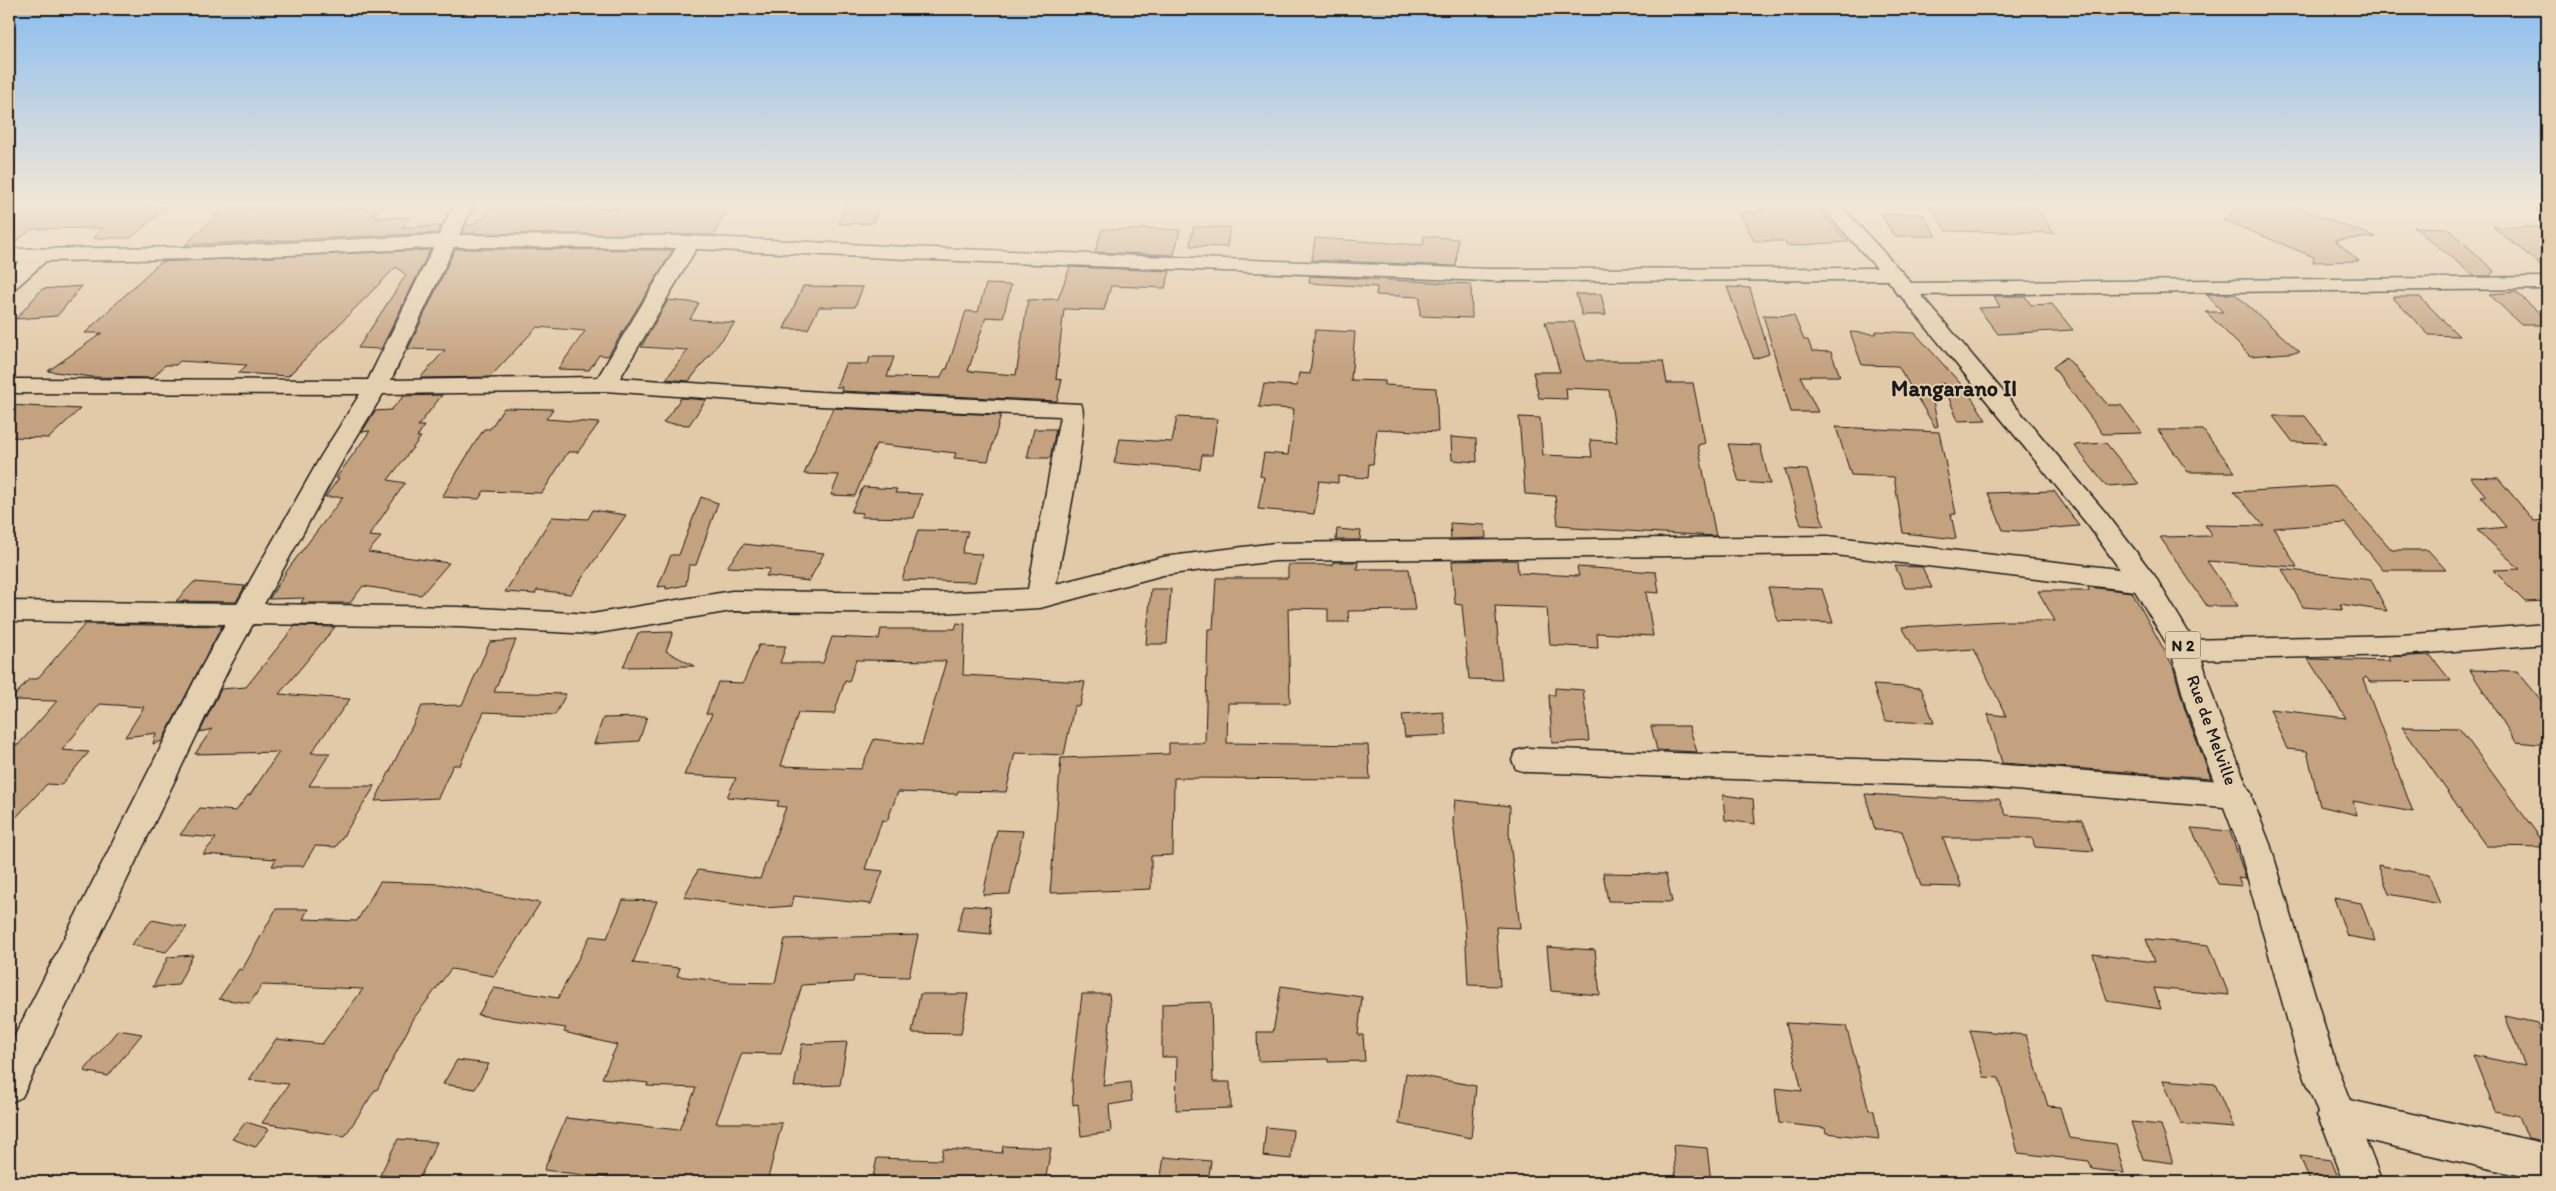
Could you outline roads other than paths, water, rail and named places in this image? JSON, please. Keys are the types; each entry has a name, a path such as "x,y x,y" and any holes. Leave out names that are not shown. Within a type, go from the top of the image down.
{"street":[{"path":"9,282 35,260"},
{"path":"9,1086 215,668 333,456 376,387 438,260"},
{"path":"605,384 679,260"},
{"path":"1081,260 1489,275 1899,282 2547,284"},
{"name":"Rue de Melville","path":"1879,260 2098,519 2144,582 2185,650 2202,710 2254,844 2318,1065 2362,1182"},
{"path":"9,386 376,387 605,384 820,400 1073,410 1070,438 1040,598"},
{"path":"9,611 459,617 592,624 732,601 937,603 1040,598 1163,566 1275,552 1827,545 2144,582"},
{"path":"2185,650 2401,645 2547,634"},
{"path":"1526,760 1977,776 2236,795"},
{"path":"2336,1115 2547,1163"}],"district":[{"name":"Mangarano II","path":"1954,388"}]}
